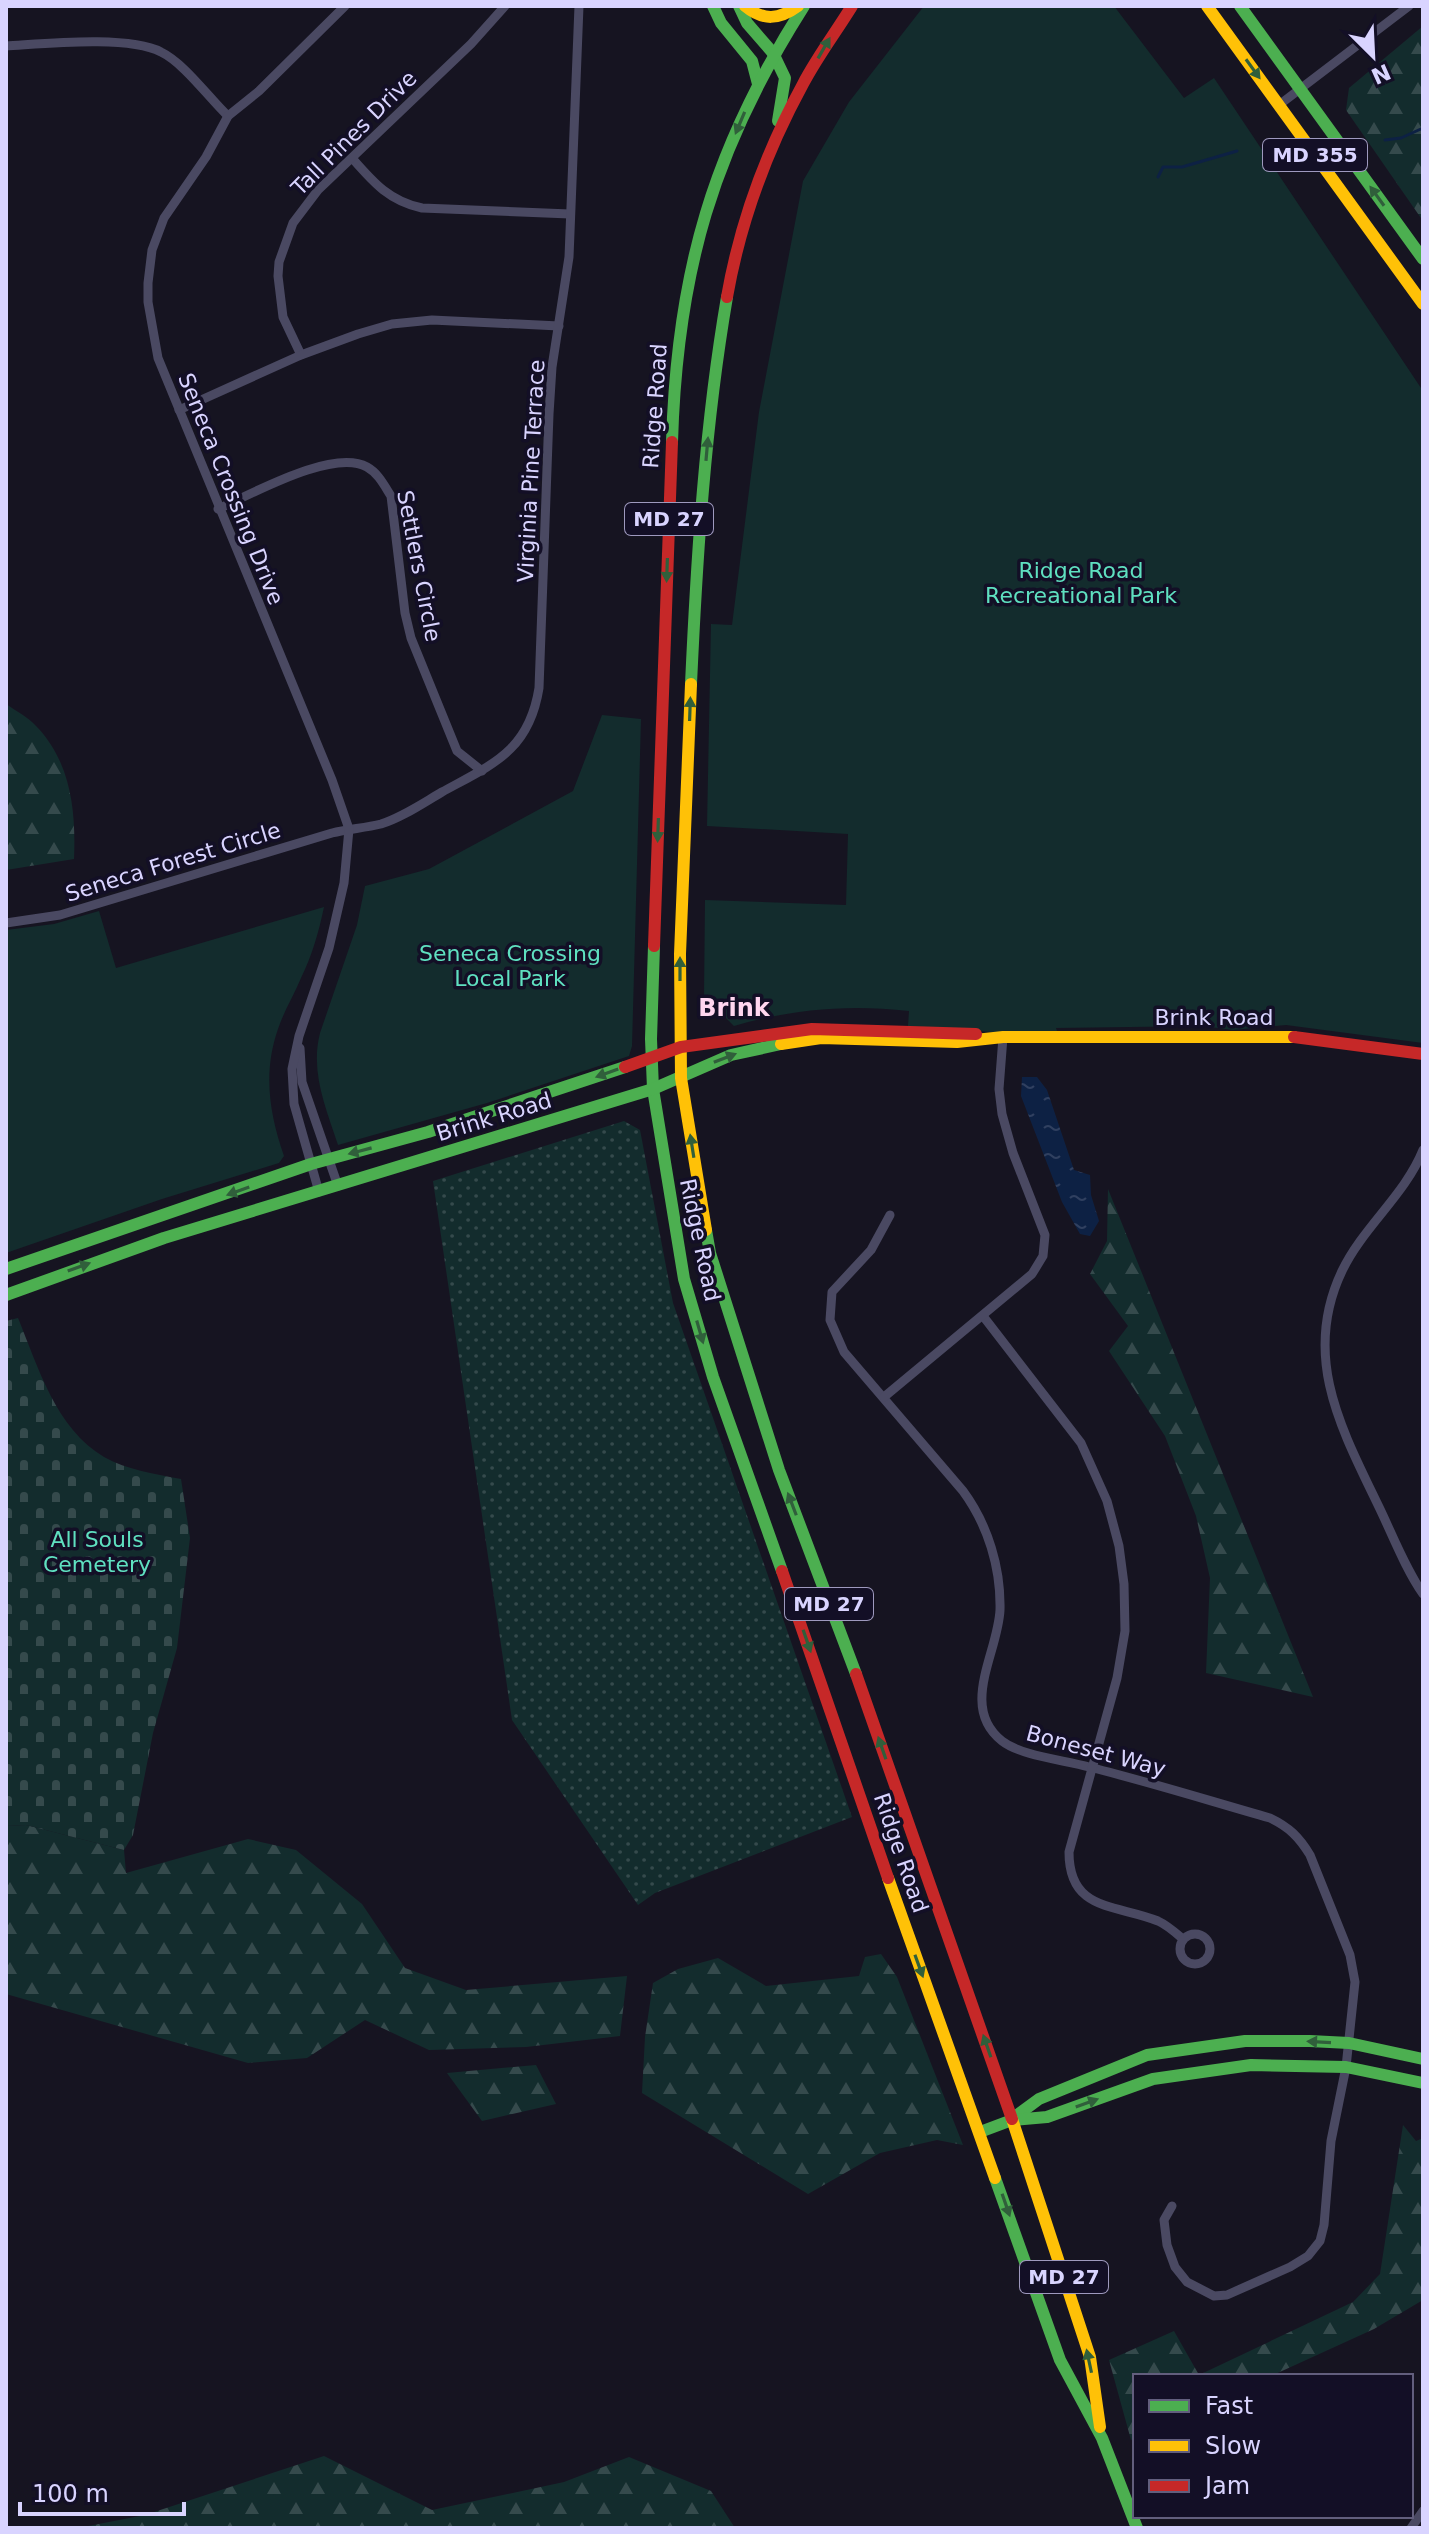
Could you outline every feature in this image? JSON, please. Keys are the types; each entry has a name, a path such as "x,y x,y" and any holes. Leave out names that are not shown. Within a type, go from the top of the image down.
{"main road":[{"path":"713,6 721,23 752,61 758,84"},
{"path":"739,6 747,23 784,66 786,85 774,142"},
{"path":"745,6 760,17 770,19 787,15 801,6"},
{"name":"Ridge Road","path":"801,6 773,53 721,169 702,225 684,299 673,398 651,1057 653,1089 684,1279 713,1377 912,1948 1060,2360 1102,2438 1133,2518"},
{"name":"Ridge Road","path":"852,6 804,82 774,142 735,252 713,380 696,574 680,954 681,1078 710,1253 779,1470 865,1698 1012,2120 1090,2357 1102,2438"},
{"name":"MD 355","path":"1207,6 1423,304"},
{"name":"MD 355","path":"1240,6 1423,259"},
{"name":"Brink Road","path":"6,1269 311,1164 442,1128 681,1047 812,1029 972,1033 1003,1037"},
{"name":"Brink Road","path":"6,1295 164,1238 653,1089 744,1052 821,1038 957,1042 1003,1037 1294,1037 1423,1054"},
{"path":"1012,2120 1039,2099 1147,2055 1245,2041 1349,2043 1423,2059"},
{"path":"980,2132 1012,2120 1047,2117 1153,2079 1251,2065 1346,2067 1423,2083"}],"street":[{"name":"Seneca Crossing Drive","path":"319,1192 294,1104 292,1069 299,1036 340,908 349,829 332,780 158,358 148,302 152,250 164,218 206,157 228,116 259,91 345,6"},
{"name":"Tall Pines Drive","path":"301,355 283,317 279,295 279,262 293,223 304,205 471,44 505,6"},
{"name":"Virginia Pine Terrace","path":"349,829 395,819 496,763 517,744 533,717 538,696 549,414 569,257 579,6"},
{"path":"1279,105 1409,6"},
{"path":"6,46 91,42 139,46 161,52 228,116"},
{"path":"352,158 376,185 406,205 570,214"},
{"path":"179,410 301,355 381,327 432,320 559,326"},
{"name":"Settlers Circle","path":"218,509 314,467 334,462 362,465 382,480 391,496 405,613 411,638 457,751 482,771"},
{"name":"Seneca Forest Circle","path":"6,923 60,915 349,829"},
{"name":"Seneca Crossing Drive","path":"299,1036 302,1082 338,1186"},
{"path":"884,1397 1032,1274 1043,1256 1042,1222 1013,1153 1002,1114 999,1089 1003,1037"},
{"path":"1423,1150 1407,1178 1341,1271 1326,1325 1325,1365 1340,1424 1423,1594"},
{"name":"Boneset Way","path":"890,1215 871,1250 832,1292 830,1320 844,1352 970,1500 987,1536 995,1564 1000,1610 982,1685 981,1703 990,1728 1002,1741 1017,1749 1270,1818 1288,1827 1301,1840 1319,1874 1350,1955 1355,1982 1349,2043 1331,2141 1320,2241 1308,2256 1290,2267 1227,2295 1214,2296 1187,2282 1175,2267 1167,2245 1164,2220 1172,2206"},
{"path":"983,1316 1081,1443 1107,1501 1119,1546 1125,1631 1117,1678 1069,1852 1069,1866 1076,1885 1091,1901 1160,1921 1183,1939"},
{"path":"1411,2528 1423,2511"}],"green space":[{"name":"Ridge Road Recreational Park","path":"924,6 1114,6 1184,98 1214,78 1423,391 1423,1043 1286,1025 1233,1030 1203,1026 1056,1028 1059,1037 908,1026 909,1011 864,1008 799,1012 734,1026 704,996 705,900 846,905 848,834 707,826 711,624 732,625 759,412 803,181 849,102"},
{"path":"1423,26 1423,221 1346,110 1349,88"},
{"path":"6,704 33,723 57,755 72,805 74,859 6,870"},
{"name":"Seneca Crossing Local Park","path":"602,715 641,719 632,1046 629,1056 487,1103 338,1145 318,1076 317,1047 357,925 365,886 429,869 573,791"},
{"path":"324,907 309,961 283,1016 270,1061 272,1108 284,1156 279,1163 162,1199 6,1253 6,930 54,924 99,911 116,968"},
{"path":"624,1121 640,1130 673,1303 852,1817 655,1893 638,1905 512,1720 433,1181"},
{"path":"1108,1189 1313,1697 1206,1673 1210,1578 1196,1516 1165,1436 1109,1351 1128,1326 1090,1274 1107,1241"},
{"name":"All Souls Cemetery","path":"18,1318 50,1395 61,1414 87,1445 122,1465 181,1479 190,1538 177,1648 153,1733 133,1835 124,1850 26,1825 6,1826 6,1321"},
{"path":"26,1825 124,1850 126,1873 248,1839 296,1850 362,1904 405,1968 466,1990 627,1976 620,2036 526,2047 429,2050 365,2020 307,2058 248,2063 6,1994 6,1826"},
{"path":"881,1954 897,1977 963,2145 937,2140 880,2153 808,2194 642,2093 645,2037 653,1983 678,1969 718,1958 766,1986 859,1976 865,1957"},
{"path":"536,2065 556,2104 482,2121 447,2073"},
{"path":"1403,2125 1416,2141 1423,2138 1423,2300 1374,2329 1275,2374 1201,2374 1353,2302 1380,2274"},
{"path":"1174,2331 1198,2374 1133,2374 1131,2440 1109,2360"},
{"path":"324,2456 432,2510 564,2482 629,2457 711,2491 735,2528 78,2528 145,2515"}],"water":[{"path":"1022,1077 1037,1077 1047,1090 1074,1170 1090,1175 1091,1195 1099,1221 1090,1236 1080,1234 1062,1202 1021,1096"}],"waterway":[{"path":"1385,140 1401,138 1423,128"},
{"path":"1158,177 1163,167 1182,167 1237,151"}],"traffic: fast":[{"path":"713,6 721,23 752,61 758,84"},
{"path":"739,6 747,23 773,53"},
{"path":"672,442 682,322 706,214 746,111 804,6"},
{"path":"1240,6 1423,259"},
{"path":"773,53 785,78 778,121"},
{"path":"691,684 703,490 727,297"},
{"path":"654,946 653,1089 684,1279 713,1377 782,1571"},
{"path":"6,1295 164,1238 653,1089 731,1055 781,1044"},
{"path":"6,1269 311,1164 428,1132 625,1067"},
{"path":"706,1230 710,1253 779,1470 856,1674"},
{"path":"1012,2119 1039,2099 1147,2055 1245,2041 1310,2041 1349,2043 1423,2059"},
{"path":"980,2132 1012,2120 1047,2117 1153,2079 1251,2065 1346,2067 1423,2083"},
{"path":"995,2178 1060,2360 1102,2438 1133,2518"},
{"path":"1133,2518 1137,2528"}],"traffic: slow":[{"path":"745,6 771,17 798,6"},
{"path":"1207,6 1423,304"},
{"path":"691,684 680,954 681,1078 706,1230"},
{"path":"781,1044 821,1038 957,1042 1003,1037 1294,1037"},
{"path":"888,1878 995,2178"},
{"path":"1012,2119 1090,2357 1100,2427"}],"traffic: jam":[{"path":"727,297 747,214 778,135 808,74 852,6"},
{"path":"654,946 672,442"},
{"path":"625,1067 681,1047 812,1029 976,1034"},
{"path":"1294,1037 1423,1054"},
{"path":"782,1571 888,1878"},
{"path":"856,1674 1012,2119"}],"district":[{"name":"Brink","path":"734,1008"}]}
